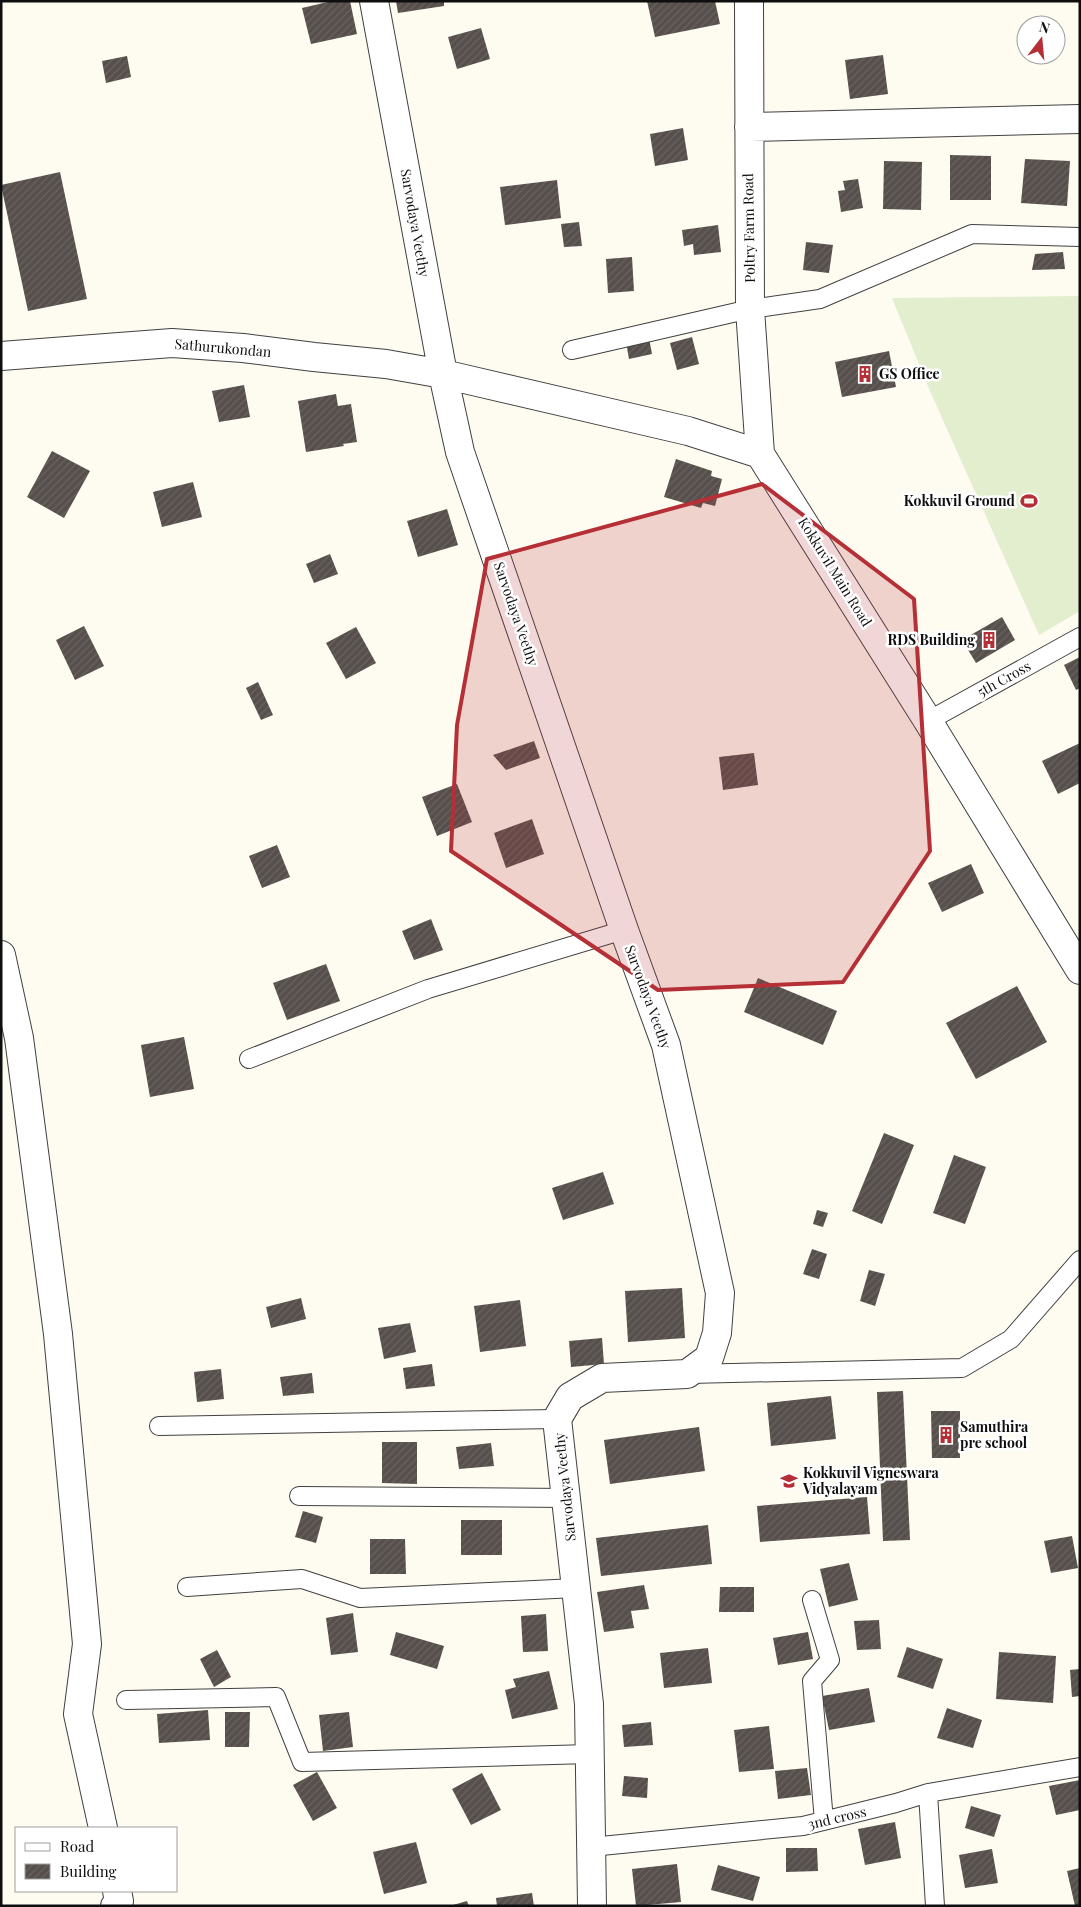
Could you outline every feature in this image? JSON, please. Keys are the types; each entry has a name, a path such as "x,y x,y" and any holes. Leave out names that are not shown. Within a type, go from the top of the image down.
{"street":[{"name":"Sarvodaya Veethy","path":"374,1 443,374 460,452 624,930 666,1045 720,1293 717,1333 709,1358 687,1374 602,1378 570,1397 558,1419 589,1704 592,1906"},
{"name":"Poltry Farm Road","path":"749,1 750,309 760,454"},
{"path":"749,127 1080,119"},
{"name":"Sathurukondan","path":"1,356 172,343 243,348 386,364 443,374"},
{"path":"443,374 688,431 760,454"},
{"name":"Kokkuvil Main Road","path":"760,454 928,721 1072,942 1080,970"},
{"path":"1,955 19,1038 58,1334 87,1644 78,1714 103,1827"},
{"path":"115,1906 119,1901 117,1892"}],"lane":[{"path":"572,350 750,309 820,299 972,234 1080,236"},
{"name":"5th Cross","path":"928,721 1080,637"},
{"path":"249,1059 428,989 624,930"},
{"path":"687,1374 962,1368 1011,1339 1080,1260"},
{"path":"158,1426 558,1419"},
{"path":"299,1496 566,1498"},
{"path":"186,1587 302,1579 360,1598 576,1588"},
{"path":"812,1600 830,1660 812,1681 824,1821"},
{"path":"126,1700 276,1697 302,1762 590,1754"},
{"name":"3nd cross","path":"591,1847 803,1826 896,1804 928,1793 1080,1767"},
{"path":"928,1793 935,1906"}],"highlighted area":[{"path":"762,484 914,599 930,851 843,982 658,990 451,851 457,725 487,559"}],"green space":[{"name":"Kokkuvil Ground","path":"1080,296 1080,611 1039,635 930,391 892,298"}],"building":[{"path":"332,1 350,1 357,34 311,44 302,8"},
{"path":"396,1 444,1 444,6 398,13"},
{"path":"647,1 715,1 720,24 655,37"},
{"path":"481,28 490,59 457,69 448,37"},
{"path":"883,55 888,94 850,99 845,60"},
{"path":"127,56 131,77 106,83 102,61"},
{"path":"683,128 688,160 655,166 650,134"},
{"path":"950,155 991,156 991,200 950,200"},
{"path":"1025,159 1070,161 1067,206 1021,203"},
{"path":"884,161 922,162 921,210 883,209"},
{"path":"60,172 87,299 28,311 1,185"},
{"path":"858,179 863,208 841,212 838,191 845,190 843,181"},
{"path":"557,180 561,218 505,225 500,187"},
{"path":"579,222 582,246 564,247 561,224"},
{"path":"718,225 721,252 694,255 693,244 684,246 682,230"},
{"path":"806,242 833,245 829,273 803,270"},
{"path":"1063,252 1065,269 1032,270 1035,254"},
{"path":"632,257 634,291 608,293 606,259"},
{"path":"692,337 699,364 677,370 670,343"},
{"path":"649,338 652,354 629,359 626,342"},
{"name":"GS Office","path":"889,351 896,387 842,397 835,362"},
{"path":"244,385 250,417 219,422 212,391"},
{"path":"336,394 338,406 351,404 357,442 306,452 298,401"},
{"path":"52,451 90,471 64,518 27,497"},
{"path":"676,459 712,471 711,476 722,479 715,506 703,503 701,508 664,497"},
{"path":"193,482 202,517 162,527 153,492"},
{"path":"447,509 458,545 418,557 407,521"},
{"path":"330,554 338,574 314,583 306,564"},
{"name":"RDS Building","path":"1002,617 1015,640 976,663 962,640"},
{"path":"84,626 104,666 75,680 56,640"},
{"path":"356,627 376,663 346,679 326,643"},
{"path":"1080,657 1080,688 1076,690 1064,665"},
{"path":"258,682 273,715 261,720 246,688"},
{"path":"534,741 540,758 506,770 493,755"},
{"path":"1080,743 1080,783 1058,794 1042,761"},
{"path":"754,753 758,785 723,790 719,757"},
{"path":"457,784 472,822 437,836 422,797"},
{"path":"532,819 544,854 506,868 494,833"},
{"path":"277,845 290,877 262,888 249,856"},
{"path":"971,864 984,893 942,912 928,883"},
{"path":"431,919 443,950 414,960 402,931"},
{"path":"326,964 340,1001 287,1020 273,983"},
{"path":"758,978 837,1011 823,1045 744,1012"},
{"path":"1017,986 1047,1042 976,1079 946,1023"},
{"path":"184,1037 194,1089 150,1097 141,1045"},
{"path":"884,1133 914,1145 882,1224 852,1211"},
{"path":"954,1155 986,1167 965,1224 933,1213"},
{"path":"603,1172 614,1204 563,1220 552,1188"},
{"path":"817,1210 828,1213 823,1227 813,1224"},
{"path":"812,1249 827,1254 819,1279 803,1274"},
{"path":"869,1270 885,1274 875,1306 860,1301"},
{"path":"682,1288 685,1338 628,1342 625,1291"},
{"path":"301,1298 306,1319 271,1328 266,1307"},
{"path":"520,1300 526,1346 480,1352 474,1306"},
{"path":"410,1323 416,1352 384,1359 378,1328"},
{"path":"602,1338 604,1364 571,1367 569,1341"},
{"path":"432,1364 435,1386 406,1389 403,1368"},
{"path":"221,1369 224,1399 197,1402 194,1372"},
{"path":"312,1373 314,1393 283,1396 280,1377"},
{"path":"903,1391 910,1540 883,1541 877,1392"},
{"path":"831,1396 836,1439 771,1446 767,1403"},
{"name":"Samuthira pre school","path":"931,1411 960,1411 960,1458 932,1458"},
{"path":"699,1427 705,1471 610,1484 604,1440"},
{"path":"382,1442 417,1442 417,1484 382,1483"},
{"path":"491,1443 494,1466 459,1469 456,1447"},
{"path":"867,1497 870,1534 760,1542 757,1506"},
{"path":"303,1511 323,1517 316,1543 295,1537"},
{"path":"461,1520 502,1520 502,1555 461,1555"},
{"path":"708,1525 712,1564 601,1576 596,1538"},
{"path":"1072,1536 1078,1568 1051,1573 1044,1541"},
{"path":"370,1539 405,1539 406,1574 370,1574"},
{"path":"849,1563 858,1600 829,1607 820,1569"},
{"path":"644,1585 649,1609 631,1611 634,1628 604,1632 597,1592"},
{"path":"720,1587 754,1587 754,1612 719,1612"},
{"path":"353,1613 358,1652 331,1655 326,1618"},
{"path":"546,1614 548,1651 523,1652 521,1616"},
{"path":"879,1620 881,1649 857,1650 854,1621"},
{"path":"396,1632 444,1646 437,1669 390,1655"},
{"path":"808,1632 813,1659 778,1665 773,1638"},
{"path":"907,1647 943,1659 933,1689 897,1677"},
{"path":"708,1648 712,1683 664,1688 660,1653"},
{"path":"217,1650 231,1677 214,1687 200,1659"},
{"path":"999,1652 1056,1656 1053,1703 996,1699"},
{"path":"1080,1669 1080,1696 1072,1697 1070,1670"},
{"path":"549,1671 558,1709 512,1719 505,1690 516,1687 513,1679"},
{"path":"869,1688 875,1722 829,1730 822,1696"},
{"path":"947,1708 982,1720 973,1748 937,1738"},
{"path":"208,1710 210,1740 159,1743 157,1714"},
{"path":"225,1712 250,1712 249,1747 225,1747"},
{"path":"349,1712 353,1747 323,1751 319,1715"},
{"path":"651,1722 653,1745 624,1747 622,1725"},
{"path":"769,1726 774,1769 739,1772 734,1730"},
{"path":"807,1768 811,1795 778,1799 775,1771"},
{"path":"317,1772 337,1808 313,1821 293,1785"},
{"path":"482,1773 501,1810 471,1825 452,1789"},
{"path":"624,1776 648,1778 647,1798 622,1796"},
{"path":"1080,1780 1080,1810 1056,1815 1049,1786"},
{"path":"971,1806 1001,1815 994,1837 965,1828"},
{"path":"895,1822 901,1858 865,1865 858,1829"},
{"path":"416,1842 427,1883 384,1894 373,1852"},
{"path":"786,1848 817,1848 818,1871 786,1872"},
{"path":"992,1849 998,1883 965,1888 959,1855"},
{"path":"677,1864 681,1902 636,1906 632,1869"},
{"path":"718,1865 760,1877 753,1901 711,1890"},
{"path":"1080,1868 1080,1906 1075,1906 1067,1871"},
{"path":"532,1893 534,1906 497,1906 496,1898"},
{"path":"467,1901 469,1906 453,1906 453,1905"}],"place":[{"name":"GS Office","path":"865,374"},
{"name":"Kokkuvil Ground","path":"1029,501"},
{"name":"RDS Building","path":"989,640"},
{"name":"Samuthira pre school","path":"946,1435"},
{"name":"Kokkuvil Vigneswara Vidyalayam","path":"789,1481"}]}
